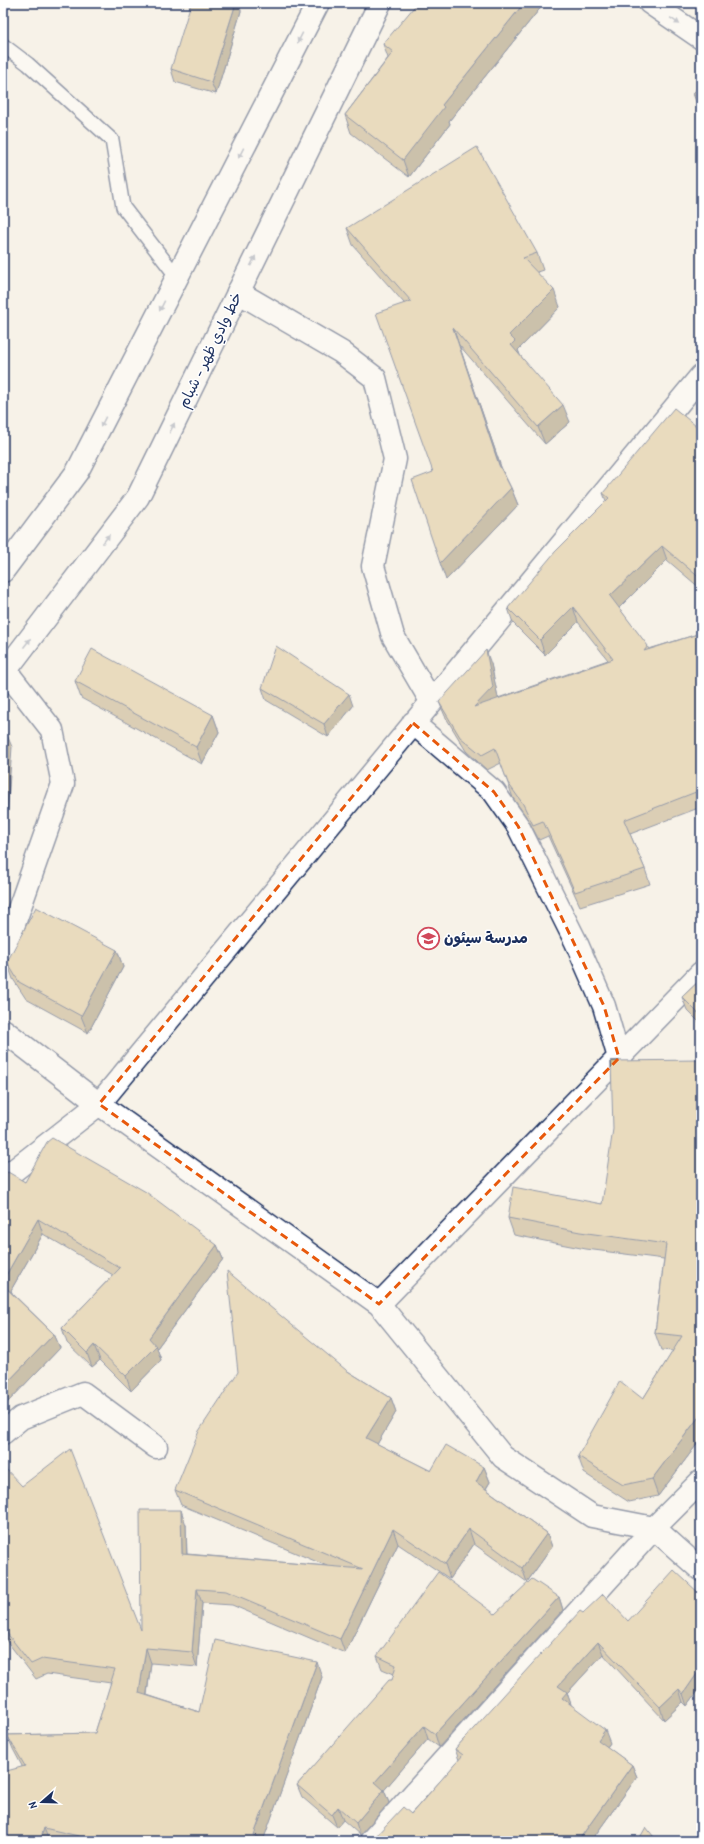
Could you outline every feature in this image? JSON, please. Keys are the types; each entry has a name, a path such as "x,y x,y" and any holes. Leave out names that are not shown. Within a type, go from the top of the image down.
{"street":[{"path":"3,571 77,472 318,3"},
{"name":"خط وادي ظهر - شبام","path":"5,672 138,497 380,3"},
{"path":"650,3 701,38"},
{"path":"238,292 341,352 374,378 395,459 373,566 393,636 431,701"},
{"path":"3,1179 99,1104 431,701 699,381"},
{"path":"3,955 63,784 52,730 5,672"},
{"path":"413,724 494,792 518,826 576,942 604,1006 619,1058"},
{"path":"379,1304 701,973"},
{"path":"3,1030 99,1104 379,1304 503,1457 592,1516 654,1528 701,1570"},
{"path":"3,1433 20,1418 83,1393 156,1447"},
{"path":"371,1841 654,1528 701,1481"}],"lane":[{"path":"3,45 28,64 112,140 123,207 177,277"}],"highlighted area":[{"path":"413,723 494,792 518,826 604,1006 619,1058 379,1304 99,1104"}],"building":[{"path":"191,3 236,3 211,82 171,69"},
{"path":"443,3 524,3 442,105 444,107 403,160 345,115 393,52 383,44 414,7"},
{"path":"701,83 701,100 693,94"},
{"path":"477,147 537,253 523,258 554,290 509,335 515,341 511,345 563,405 538,427 453,328 499,465 511,488 440,563 412,480 433,472 376,313 411,301 347,228"},
{"path":"674,408 701,430 701,579 662,546 610,596 648,646 644,651 701,633 701,790 624,820 645,869 575,892 543,821 533,825 523,804 508,783 495,748 482,755 460,737 439,702 486,650 493,687 474,707 613,659 573,607 540,640 508,608 555,552 609,498 603,493"},
{"path":"276,646 349,694 324,724 262,688"},
{"path":"92,649 213,715 196,747 75,681"},
{"path":"5,730 3,766 3,732"},
{"path":"36,907 117,950 81,1016 19,982 7,962"},
{"path":"701,979 701,1016 682,997"},
{"path":"701,1060 701,1414 652,1479 623,1485 578,1456 620,1381 643,1399 682,1336 655,1333 666,1244 580,1232 508,1218 513,1187 602,1204 613,1129 611,1061"},
{"path":"52,1138 146,1192 217,1245 149,1338 156,1346 126,1376 94,1345 87,1353 62,1328 120,1268 38,1219 5,1277 7,1279 3,1285 3,1174 8,1172 25,1182 47,1142"},
{"path":"227,1271 346,1370 391,1398 366,1438 431,1471 446,1445 484,1467 476,1482 547,1533 522,1568 469,1529 445,1564 393,1529 340,1639 226,1591 197,1589 192,1652 146,1648 139,1693 199,1712 215,1640 317,1662 254,1835 265,1841 100,1841 44,1828 40,1841 3,1841 3,1772 25,1766 7,1735 95,1733 115,1669 42,1659 31,1664 3,1628 3,1466 22,1486 70,1449 141,1630 140,1510 181,1510 182,1554 363,1569 175,1490 199,1431 238,1372"},
{"path":"3,1285 54,1334 3,1387"},
{"path":"674,1570 701,1595 701,1668 683,1694 679,1689 660,1707 598,1642 558,1686 567,1692 562,1698 605,1730 598,1740 632,1765 578,1841 376,1841 373,1839 403,1807 411,1814 463,1755 455,1749 580,1611 583,1613 603,1594 628,1621"},
{"path":"438,1572 495,1614 532,1579 559,1597 435,1734 424,1726 375,1782 384,1790 356,1823 338,1807 332,1815 297,1785 389,1680 392,1680 396,1665 377,1656"},
{"path":"646,1827 657,1841 638,1841"}],"place":[{"name":"مدرسة سيئون","path":"429,938"}]}
